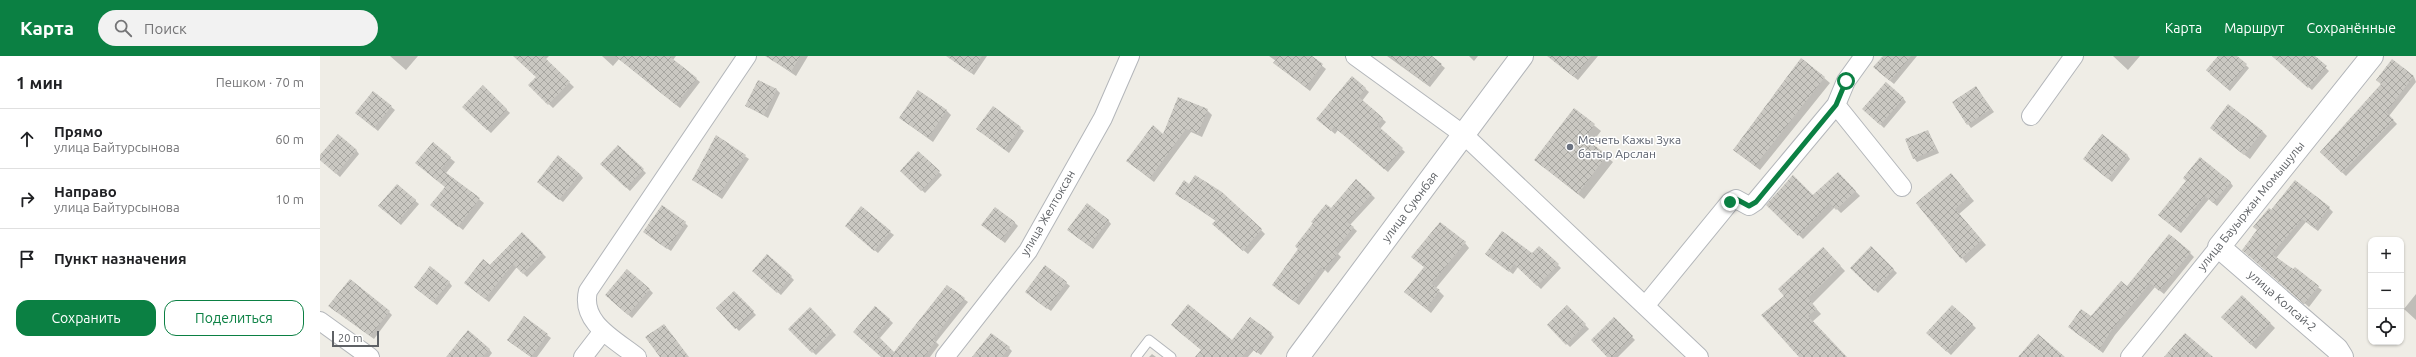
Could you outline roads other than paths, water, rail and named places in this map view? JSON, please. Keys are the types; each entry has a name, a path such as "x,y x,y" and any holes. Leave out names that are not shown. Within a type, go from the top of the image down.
{"street":[{"path":"637,357 595,325 588,312 585,301 588,291 747,56"},
{"name":"улица Желтоксан","path":"945,357 1028,251 1103,118 1130,56"},
{"path":"1354,56 1464,134 1699,357"},
{"name":"улица Суюнбая","path":"1298,357 1522,56"},
{"path":"1645,306 1730,202 1736,199 1749,206 1756,202 1836,105 1846,81 1864,56"},
{"path":"2031,116 2074,56"},
{"name":"улица Бауыржан Момышулы","path":"2130,357 2372,56"},
{"path":"1836,105 1902,187"},
{"name":"улица Колсай-2","path":"2219,247 2338,349 2342,357"},
{"path":"320,321 370,357"},
{"path":"583,357 603,331"}],"lane":[{"path":"1136,357 1149,340 1171,357"}],"place":[{"name":"Мечеть Кажы Зука батыр Арслан","path":"1570,147"}]}
